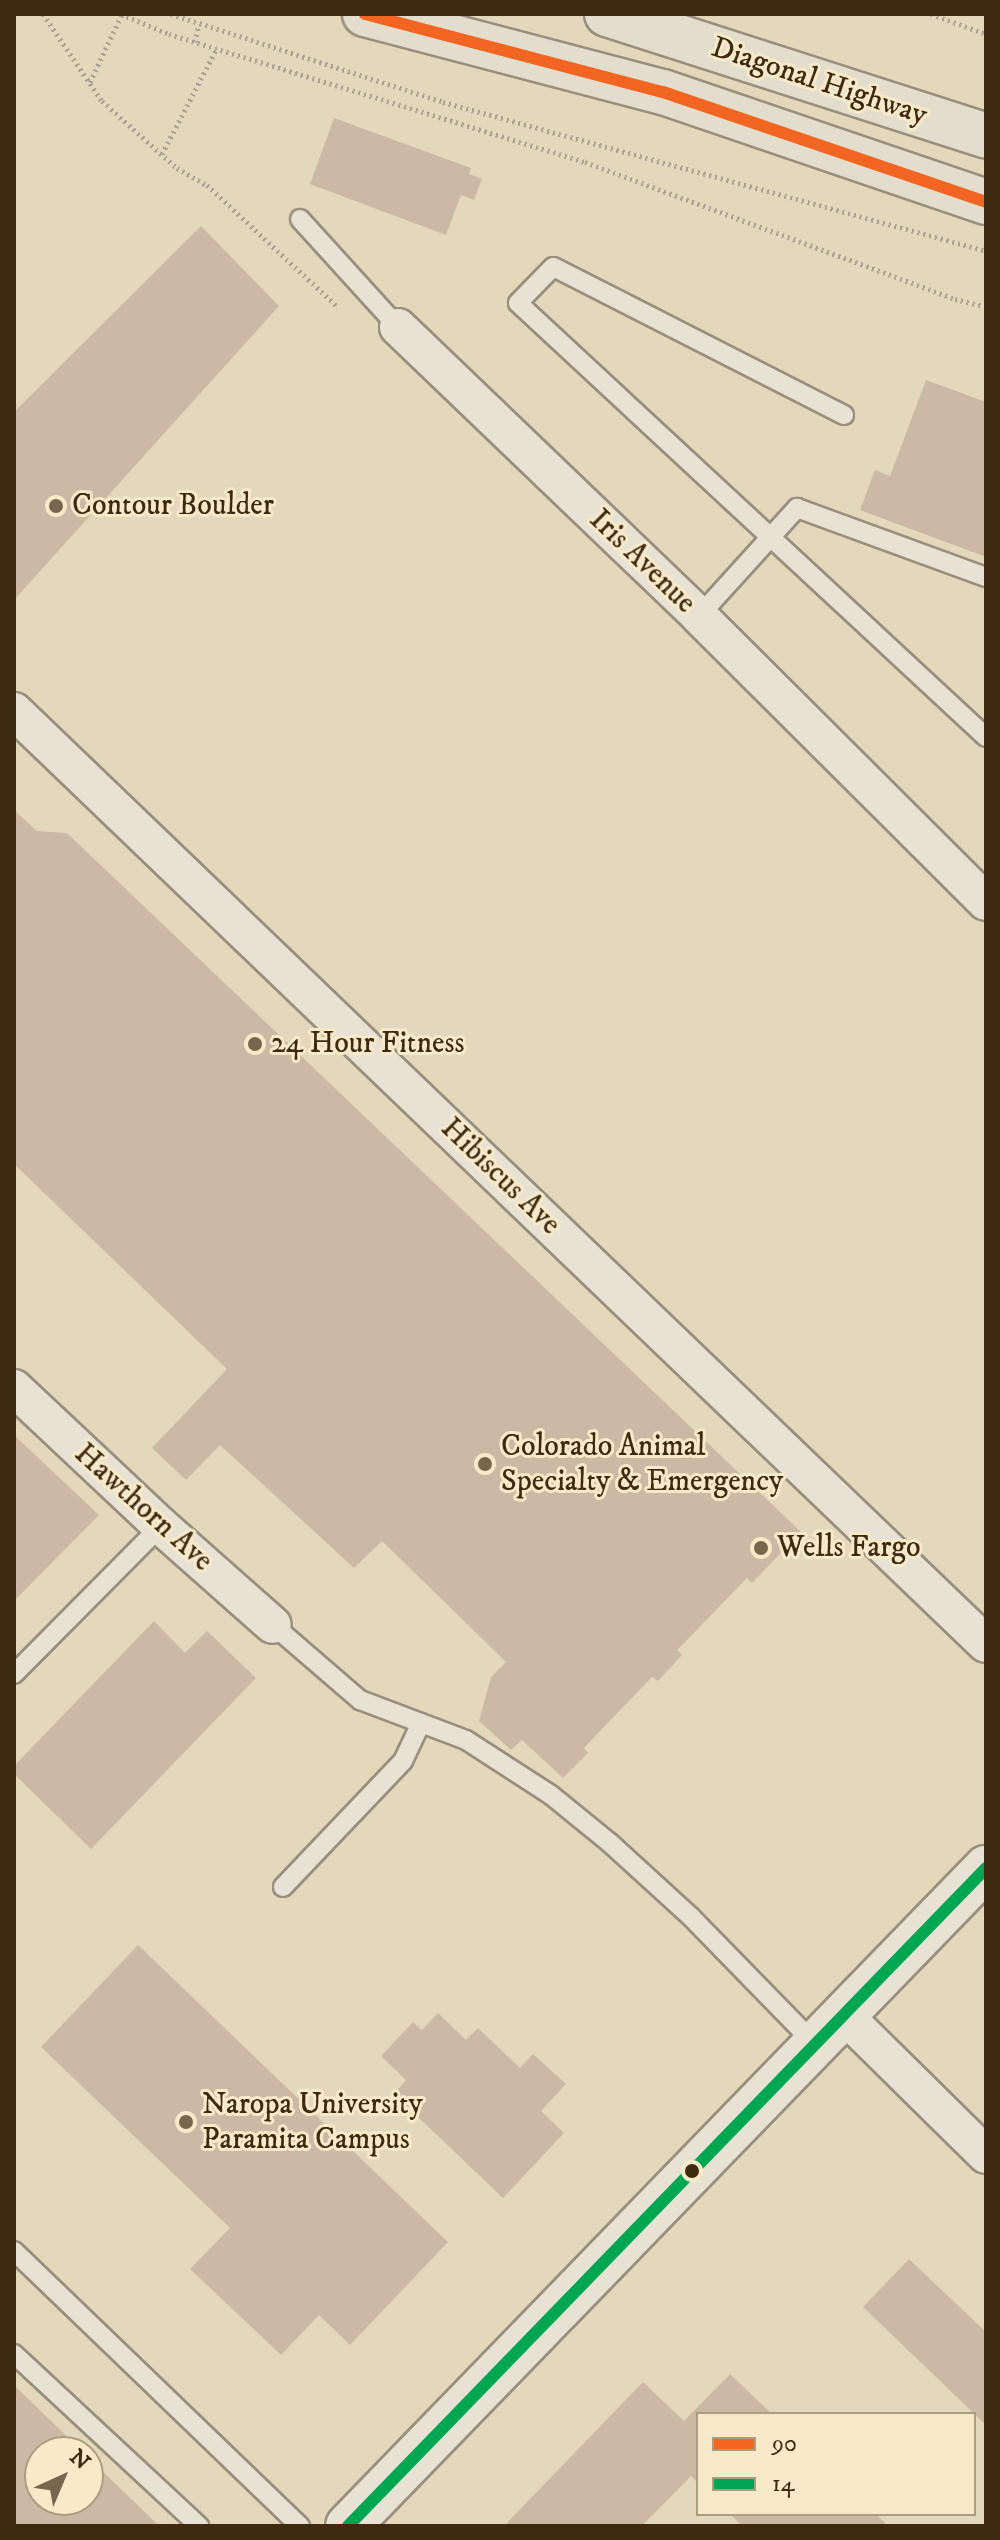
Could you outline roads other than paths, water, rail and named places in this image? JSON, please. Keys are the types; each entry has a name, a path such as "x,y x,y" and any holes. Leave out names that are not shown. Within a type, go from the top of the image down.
{"highway":[{"name":"Diagonal Highway","path":"365,14 663,92 986,202"},
{"name":"Diagonal Highway","path":"607,14 986,136"}],"main road":[{"path":"348,2526 986,1868"}],"street":[{"name":"Iris Avenue","path":"398,327 699,616 986,902"},
{"name":"Hibiscus Ave","path":"14,711 986,1644"},
{"name":"Hawthorn Ave","path":"14,1388 161,1526 273,1625"},
{"path":"829,2030 986,2155"}],"lane":[{"name":"Iris Avenue","path":"300,219 398,327"},
{"path":"844,415 553,267 518,303 986,737"},
{"path":"699,616 797,508 986,577"},
{"path":"14,1674 161,1526"},
{"path":"273,1625 360,1700 466,1740 551,1795 610,1843 691,1917 829,2030"},
{"path":"283,1887 403,1761 421,1723"},
{"path":"14,2251 300,2526"},
{"path":"14,2354 199,2526"}],"place":[{"name":"Contour Boulder","path":"56,506"},
{"name":"24 Hour Fitness","path":"255,1044"},
{"name":"Colorado Animal Specialty & Emergency","path":"485,1464"},
{"name":"Wells Fargo","path":"761,1548"},
{"name":"Naropa University Paramita Campus","path":"186,2122"}]}
